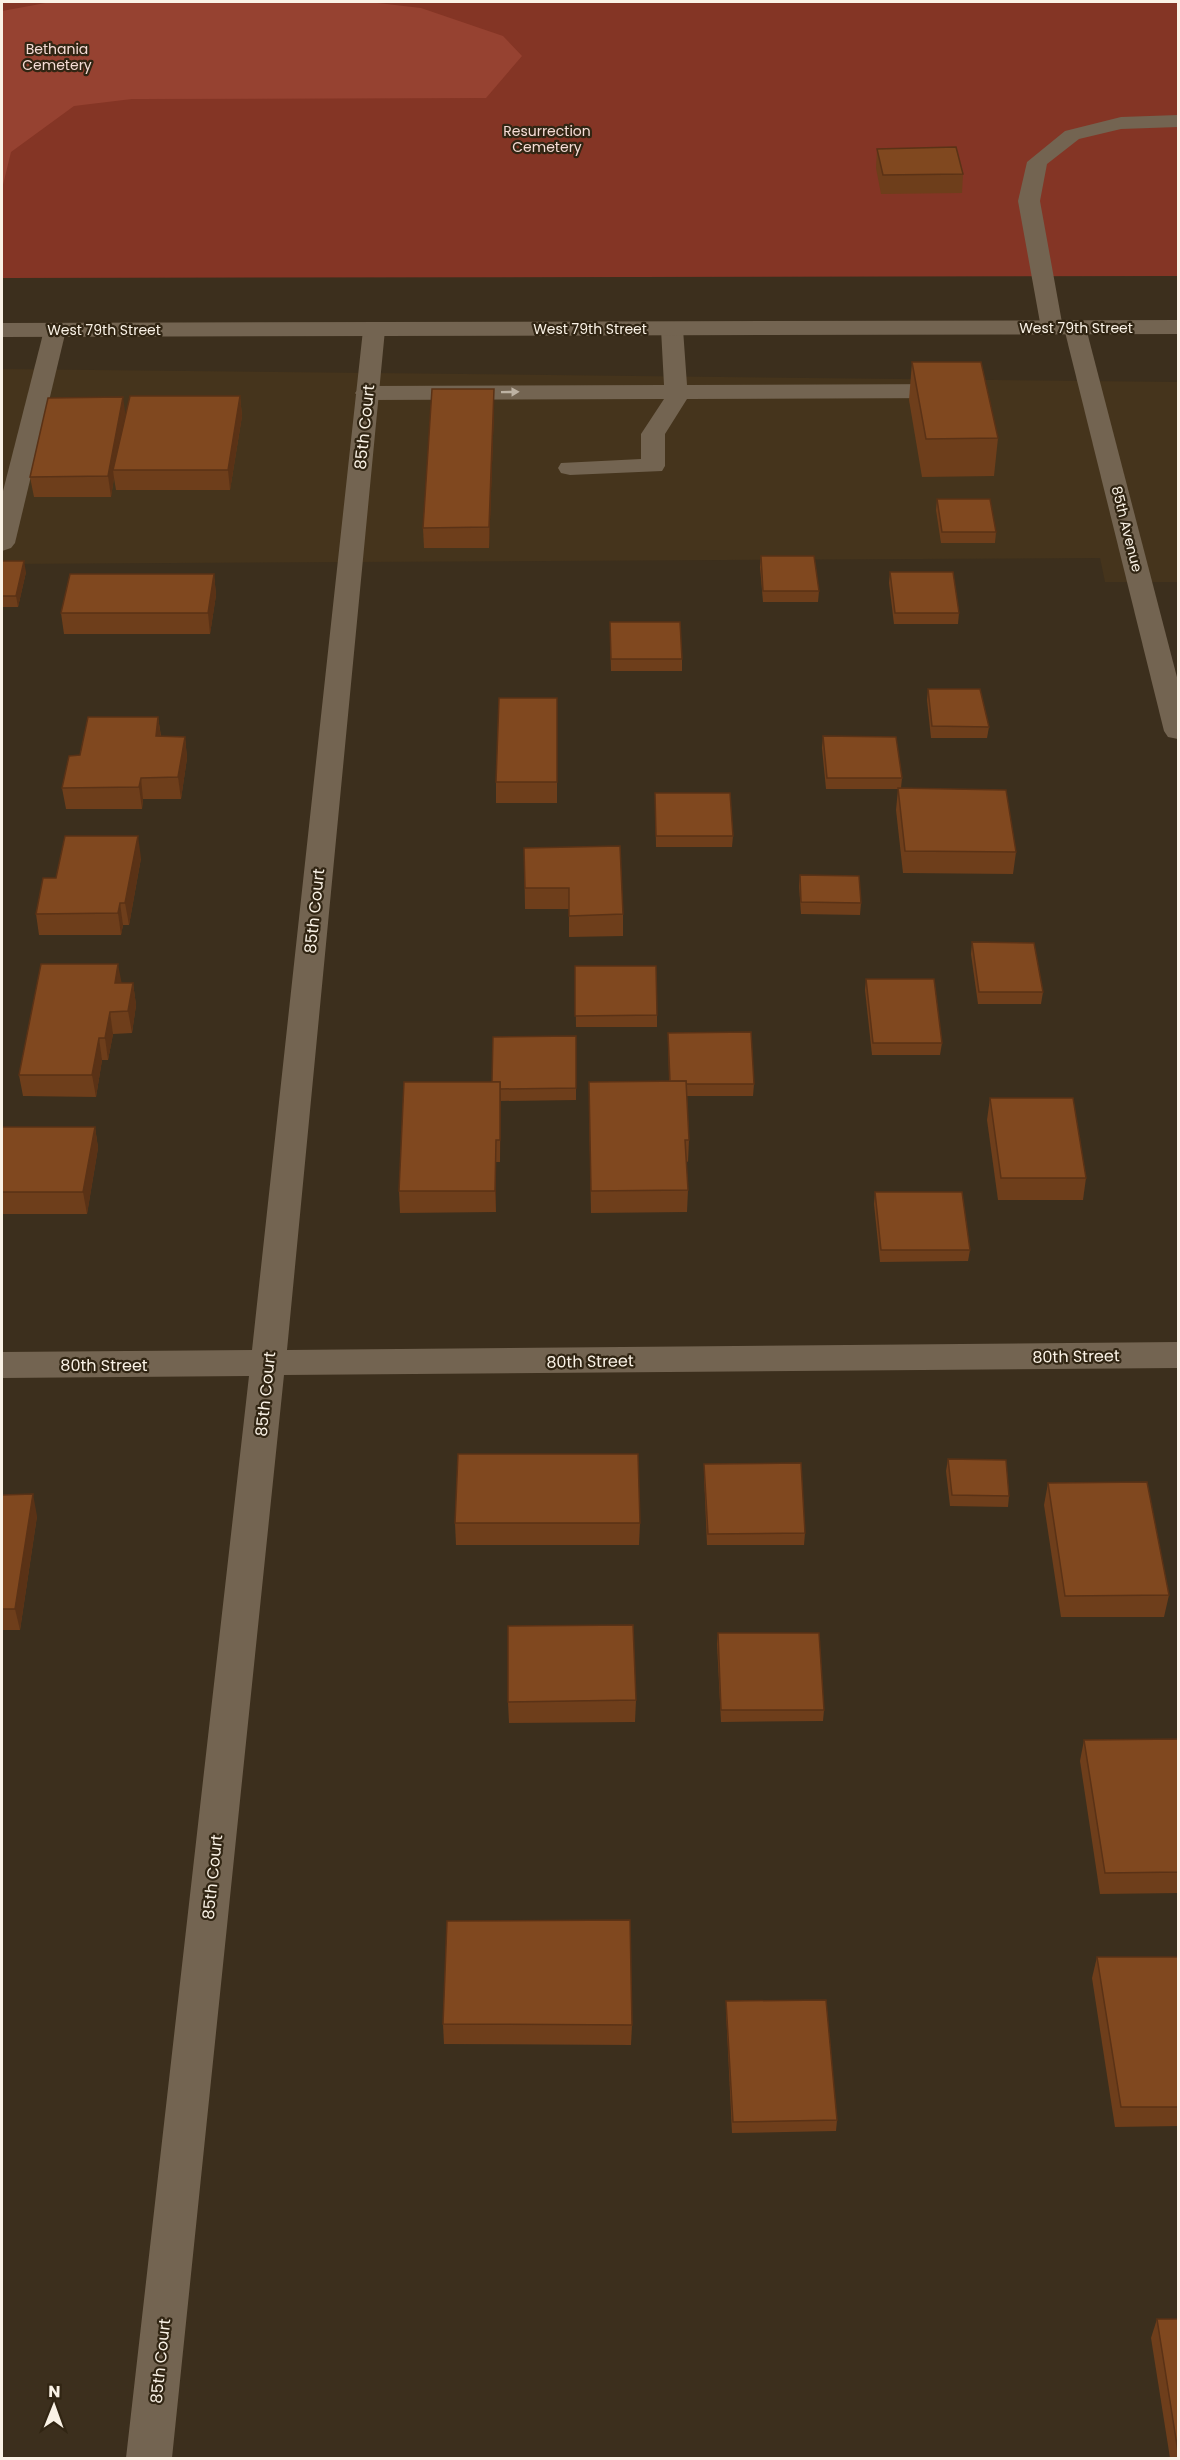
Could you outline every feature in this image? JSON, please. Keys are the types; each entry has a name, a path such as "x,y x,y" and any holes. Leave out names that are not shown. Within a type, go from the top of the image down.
{"street":[{"name":"85th Avenue","path":"1179,121 1121,123 1072,135 1037,162 1029,201 1179,731"},
{"name":"West 79th Street","path":"2,330 1179,327"},
{"path":"570,468 653,466 653,434 676,398 672,329"},
{"path":"2,543 55,330"},
{"name":"85th Court","path":"149,2458 268,1364 374,330"},
{"path":"367,393 676,390 979,391"},
{"name":"80th Street","path":"2,1365 1179,1355"}],"shaded area":[{"path":"2,369 1178,382 1178,582 1105,582 1100,558 2,564"}],"green space":[{"name":"Resurrection Cemetery","path":"2,2 1178,2 1178,276 2,278"},
{"name":"Bethania Cemetery","path":"51,2 369,2 421,8 503,36 522,56 486,98 132,99 74,106 11,152 2,189 2,11"}],"building":[{"path":"956,147 963,174 883,175 877,149"},
{"path":"912,362 981,362 998,438 926,439"},
{"path":"432,389 494,389 489,527 423,528"},
{"path":"130,396 240,396 228,470 113,470"},
{"path":"123,397 108,476 30,477 48,398"},
{"path":"937,499 990,499 996,532 942,532"},
{"path":"761,556 814,556 819,591 763,591"},
{"path":"2,561 24,561 16,596 2,596"},
{"path":"890,572 953,572 959,613 895,613"},
{"path":"70,574 214,574 208,613 61,613"},
{"path":"610,622 680,622 682,659 611,659"},
{"path":"928,689 980,689 989,727 932,726"},
{"path":"499,698 557,698 557,782 496,782"},
{"path":"88,717 158,717 156,736 185,737 178,777 141,778 139,787 62,788 69,756 80,755"},
{"path":"823,736 896,737 902,778 827,778"},
{"path":"898,788 1006,790 1016,852 905,851"},
{"path":"655,793 730,793 733,836 656,836"},
{"path":"65,836 138,836 125,903 120,903 118,913 36,914 43,878 56,878"},
{"path":"620,846 623,914 569,916 569,888 525,888 524,848"},
{"path":"800,875 859,876 861,903 801,902"},
{"path":"972,942 1034,943 1043,992 979,992"},
{"path":"41,964 118,964 115,983 133,983 128,1011 110,1012 105,1038 99,1038 92,1075 19,1075"},
{"path":"575,966 656,966 657,1015 575,1016"},
{"path":"866,979 934,979 942,1043 873,1043"},
{"path":"751,1032 754,1084 686,1084 686,1081 670,1081 668,1033"},
{"path":"576,1036 576,1088 500,1089 500,1082 492,1082 493,1037"},
{"path":"686,1081 689,1140 685,1140 688,1190 591,1191 589,1082"},
{"path":"404,1082 500,1082 500,1140 496,1140 495,1191 399,1191"},
{"path":"990,1098 1073,1098 1086,1178 1001,1178"},
{"path":"2,1127 95,1127 83,1192 2,1192"},
{"path":"875,1192 962,1192 970,1250 881,1250"},
{"path":"458,1454 638,1454 640,1523 455,1523"},
{"path":"948,1459 1006,1460 1009,1496 952,1495"},
{"path":"801,1463 805,1533 708,1534 704,1464"},
{"path":"1147,1482 1169,1595 1065,1596 1048,1483"},
{"path":"33,1494 15,1609 2,1609 2,1495"},
{"path":"633,1625 636,1700 508,1702 508,1626"},
{"path":"718,1633 819,1633 824,1710 721,1710"},
{"path":"1179,1739 1179,1872 1105,1873 1084,1740"},
{"path":"630,1920 632,2025 443,2024 447,1921"},
{"path":"1097,1957 1179,1957 1179,2107 1121,2107"},
{"path":"826,2000 837,2120 733,2122 726,2001"},
{"path":"1157,2319 1179,2319 1179,2458"}]}
